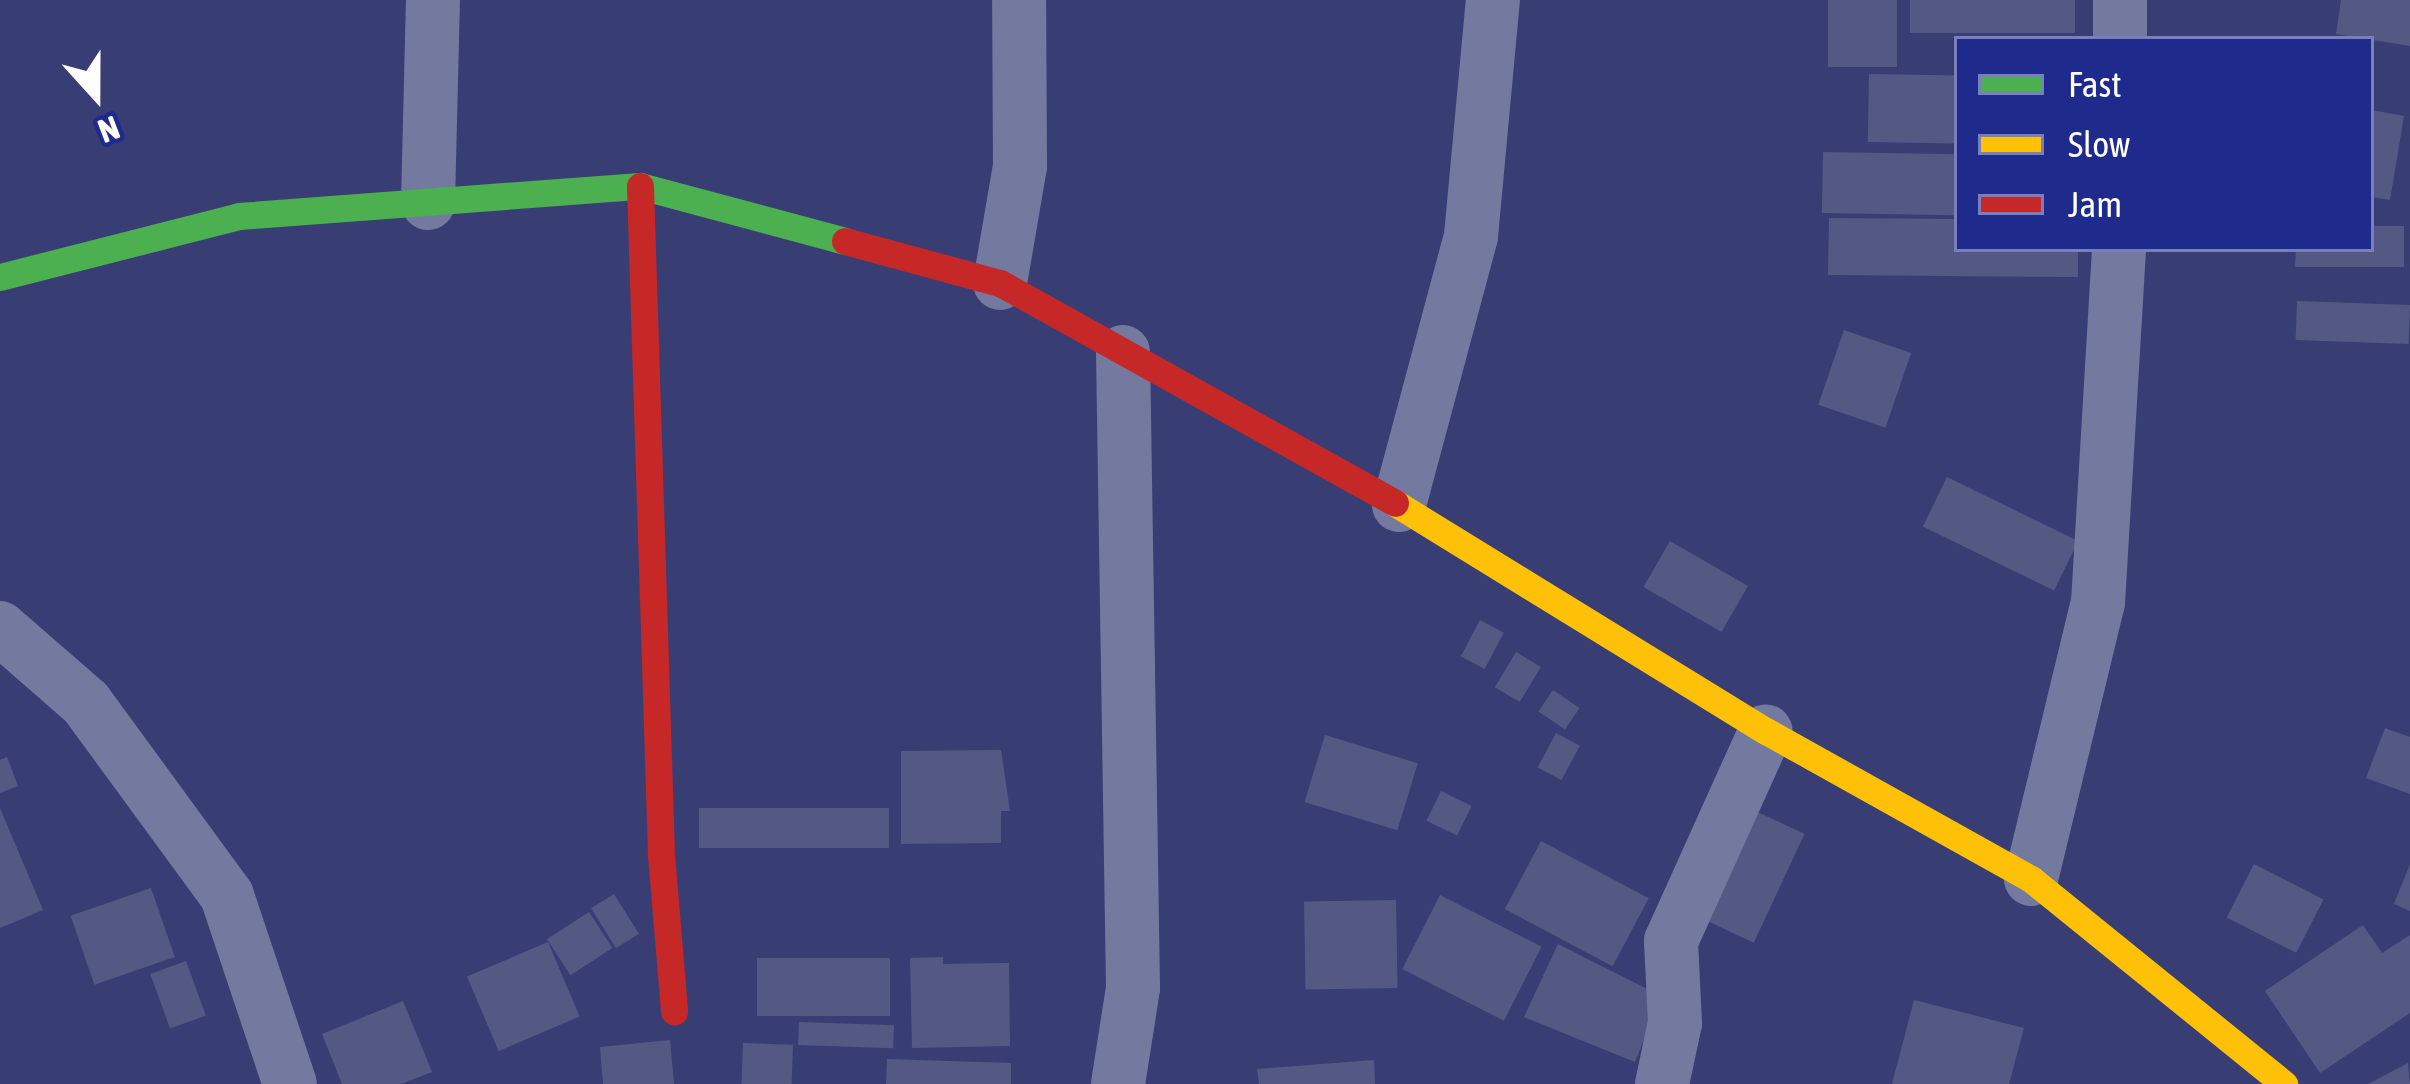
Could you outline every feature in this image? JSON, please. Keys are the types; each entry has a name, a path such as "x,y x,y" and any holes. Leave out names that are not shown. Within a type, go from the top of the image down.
{"street":[{"path":"428,203 433,0"},
{"path":"1000,283 1020,166 1018,0"},
{"path":"1399,505 1471,236 1493,0"},
{"path":"2120,0 2120,36"},
{"path":"640,186 661,855 674,1011"},
{"path":"0,277 239,216 640,186 1000,283 1399,505 1766,731 2031,879 2262,1076"},
{"path":"2031,879 2098,603 2119,252"},
{"path":"1118,1084 1133,988 1123,352"},
{"path":"0,628 86,704 227,896 290,1084"},
{"path":"1663,1084 1676,1023 1670,940 1766,731"}],"building":[{"path":"1828,0 1897,0 1897,67 1828,67"},
{"path":"1910,0 2075,0 2075,33 1910,33"},
{"path":"2341,0 2410,0 2410,46 2374,40 2374,36 2336,34"},
{"path":"1869,74 1954,75 1954,143 1868,142"},
{"path":"2374,111 2404,116 2390,200 2374,197"},
{"path":"1823,152 1954,154 1954,215 1822,213"},
{"path":"1829,218 1954,219 1954,252 2078,252 2078,277 1828,275"},
{"path":"2374,226 2404,226 2404,267 2295,267 2296,252 2374,252"},
{"path":"2297,301 2410,305 2409,344 2296,340"},
{"path":"1844,330 1911,353 1885,428 1818,405"},
{"path":"1947,477 2078,541 2054,590 1923,526"},
{"path":"1670,541 1748,586 1721,632 1644,587"},
{"path":"1480,620 1504,633 1485,669 1461,656"},
{"path":"1516,652 1541,667 1520,702 1495,687"},
{"path":"1553,690 1580,708 1565,729 1538,712"},
{"path":"2385,728 2410,737 2410,794 2366,778"},
{"path":"1556,733 1580,746 1562,780 1538,767"},
{"path":"1325,735 1418,763 1397,830 1305,802"},
{"path":"1001,750 1010,811 1001,811 1001,843 901,844 901,751"},
{"path":"7,757 18,786 0,793 0,760"},
{"path":"1441,791 1472,806 1457,836 1427,821"},
{"path":"0,808 43,910 0,928"},
{"path":"699,808 889,808 889,848 699,848"},
{"path":"1751,809 1804,834 1754,943 1700,918"},
{"path":"1541,841 1649,898 1613,966 1505,909"},
{"path":"2254,864 2323,899 2296,953 2227,917"},
{"path":"2410,864 2410,911 2394,904"},
{"path":"151,888 175,957 94,985 71,916"},
{"path":"614,894 639,934 616,948 591,908"},
{"path":"1440,895 1542,947 1504,1021 1402,969"},
{"path":"1396,900 1398,988 1306,990 1304,902"},
{"path":"589,912 612,948 570,975 547,939"},
{"path":"2363,925 2382,953 2410,935 2410,1013 2320,1073 2265,991"},
{"path":"548,942 580,1017 499,1051 467,976"},
{"path":"1558,944 1661,996 1635,1062 1524,1017"},
{"path":"943,957 943,964 1009,963 1010,1046 912,1048 910,958"},
{"path":"757,958 890,958 890,1016 757,1016"},
{"path":"186,961 206,1016 170,1028 150,974"},
{"path":"1914,1000 2024,1028 2009,1084 1892,1084"},
{"path":"403,1001 432,1072 401,1084 342,1084 322,1034"},
{"path":"799,1022 894,1025 893,1048 798,1045"},
{"path":"670,1040 674,1084 603,1084 600,1047"},
{"path":"743,1043 793,1045 792,1084 742,1084"},
{"path":"887,1059 1011,1063 1011,1084 886,1084"},
{"path":"1374,1060 1375,1084 1259,1084 1257,1069"},
{"path":"2408,1063 2410,1084 2368,1084"}],"traffic: fast":[{"path":"0,277 239,216 640,186 845,241"}],"traffic: slow":[{"path":"1395,503 1766,731 2031,879 2284,1084"}],"traffic: jam":[{"path":"640,186 661,855 674,1011"},
{"path":"845,241 1000,283 1395,503"}]}
